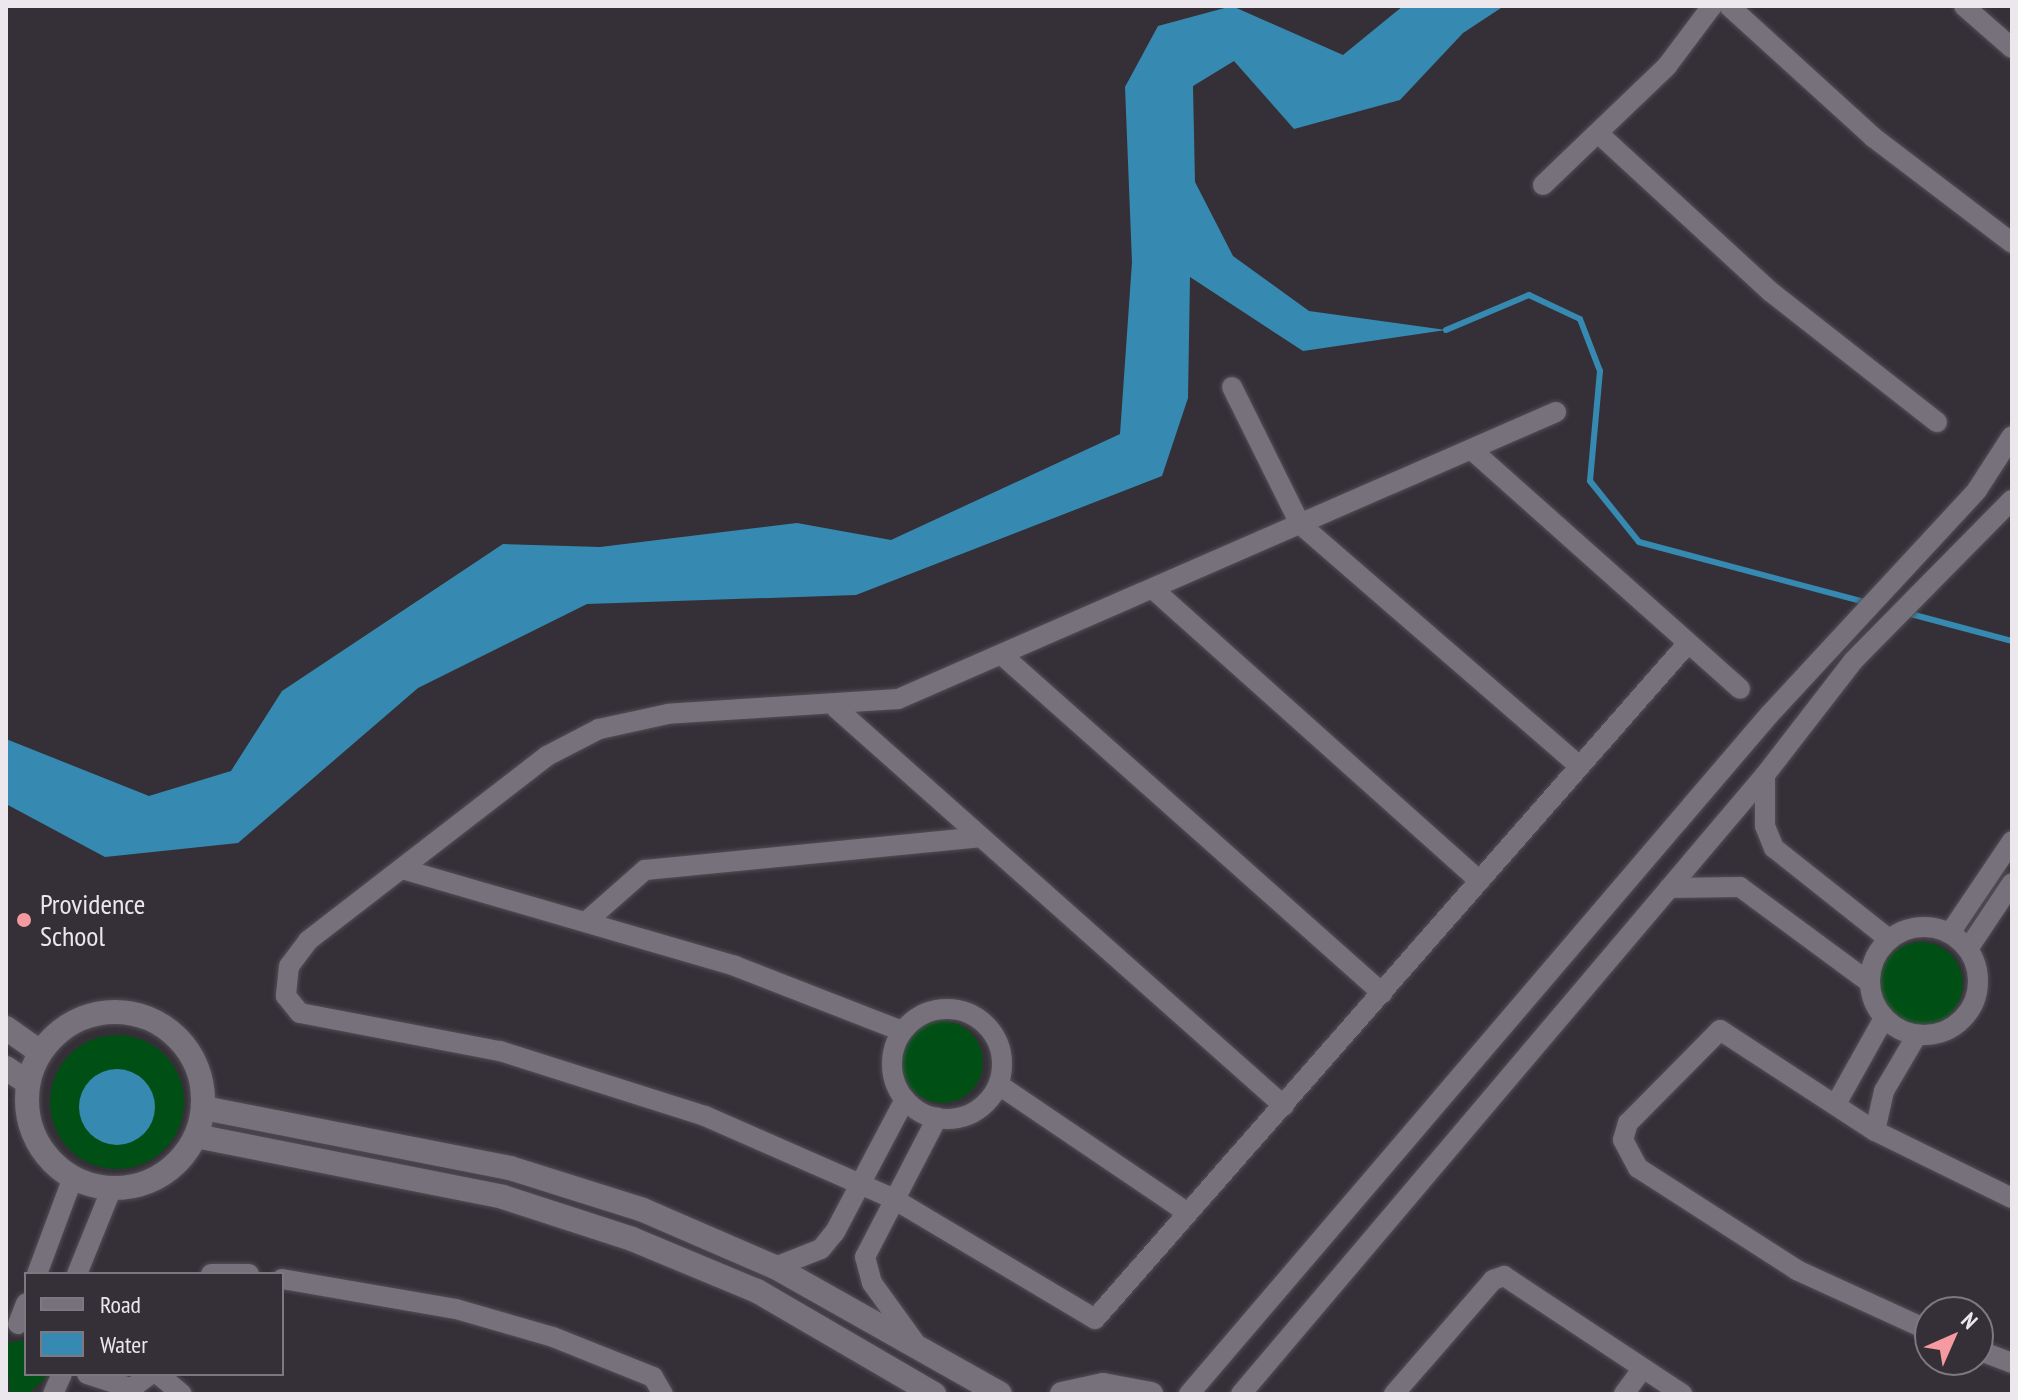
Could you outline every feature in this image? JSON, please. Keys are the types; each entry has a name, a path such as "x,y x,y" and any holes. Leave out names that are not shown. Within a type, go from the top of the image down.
{"street":[{"path":"1543,185 1667,66 1712,6"},
{"path":"1729,6 1873,137 2012,243"},
{"path":"1964,6 2012,48"},
{"path":"1599,134 1771,292 1937,422"},
{"path":"1232,387 1300,524 1579,766"},
{"path":"1556,412 898,699 836,708 668,714 599,729 547,756 308,941 289,966 286,996 300,1013 500,1051 705,1116 892,1198 1095,1319 1688,643"},
{"path":"1189,1394 1834,647 1977,490 2012,436"},
{"path":"1472,450 1740,689"},
{"path":"1241,1394 1765,775 1853,661 1931,576 2012,500"},
{"path":"1153,589 1479,880"},
{"path":"1002,655 1382,993"},
{"path":"836,708 1284,1106"},
{"path":"1765,775 1765,826 1774,848 1889,939"},
{"path":"588,920 645,870 979,837"},
{"path":"1950,933 1993,862 2012,841"},
{"path":"1993,862 2012,874"},
{"path":"402,869 588,920 902,1031"},
{"path":"1968,949 2012,883"},
{"path":"1669,888 1740,887 1869,982 1884,1018 1917,1035 1942,1033 1972,1007 1977,968 1968,949 1950,933 1919,927 1889,939 1869,982"},
{"path":"931,1011 966,1011 994,1034 999,1085 974,1113 937,1118 905,1099 892,1065 902,1031 931,1011"},
{"path":"86,1016 144,1016 190,1052 204,1108 196,1136 162,1175 112,1188 73,1177 35,1137 28,1083 40,1052 86,1016"},
{"path":"1836,1104 1884,1018"},
{"path":"6,1028 40,1052"},
{"path":"1914,1324 1797,1270 1638,1168 1623,1140 1628,1123 1720,1030 1875,1131 2012,1198"},
{"path":"1875,1131 1884,1091 1917,1035"},
{"path":"6,1068 28,1083"},
{"path":"999,1085 1188,1213"},
{"path":"775,1267 821,1249 905,1099"},
{"path":"204,1108 510,1168 643,1210 775,1267 914,1341 1000,1394"},
{"path":"914,1341 865,1270 892,1198 937,1118"},
{"path":"196,1136 503,1197 632,1239 757,1291 934,1394"},
{"path":"38,1272 73,1177"},
{"path":"78,1272 112,1188"},
{"path":"1394,1394 1493,1280 1504,1276 1641,1371 1682,1394"},
{"path":"284,1279 456,1309 658,1385"},
{"path":"1624,1394 1641,1371"},
{"path":"92,1376 126,1390 160,1376"},
{"path":"163,1376 182,1394"},
{"path":"1062,1394 1103,1385 1151,1394"}],"green space":[{"path":"1921,942 1937,945 1951,954 1960,968 1963,984 1960,1000 1951,1014 1937,1023 1921,1026 1905,1023 1891,1014 1882,1000 1879,984 1882,968 1891,954 1905,945"},
{"path":"942,1021 958,1024 971,1033 980,1046 983,1062 980,1078 971,1091 958,1100 942,1103 926,1100 913,1091 904,1078 901,1062 904,1046 913,1033 926,1024"},
{"path":"117,1035 143,1040 164,1055 179,1076 184,1102 179,1128 164,1149 143,1164 117,1169 91,1164 70,1149 55,1128 50,1102 55,1076 70,1055 91,1040"},
{"path":"24,1340 24,1376 47,1377 28,1394 10,1393 6,1343"}],"water":[{"path":"1232,6 1343,55 1403,6 1504,6 1463,33 1400,100 1294,129 1234,61 1193,86 1195,182 1233,256 1309,311 1446,330 1303,351 1190,277 1188,398 1162,476 856,595 587,604 418,688 238,843 105,857 6,804 6,739 149,796 231,771 282,691 503,544 600,547 797,523 891,540 1120,434 1132,262 1125,87 1158,26"},
{"path":"110,1069 124,1069 138,1075 149,1086 155,1107 152,1122 144,1134 124,1145 110,1145 96,1139 85,1128 79,1114 79,1100 85,1086 96,1075"}],"waterway":[{"path":"1446,330 1529,295 1580,319 1600,371 1590,481 1639,542 1865,602"},
{"path":"1907,613 2012,641"}],"place":[{"name":"Providence School","path":"24,920"}]}
